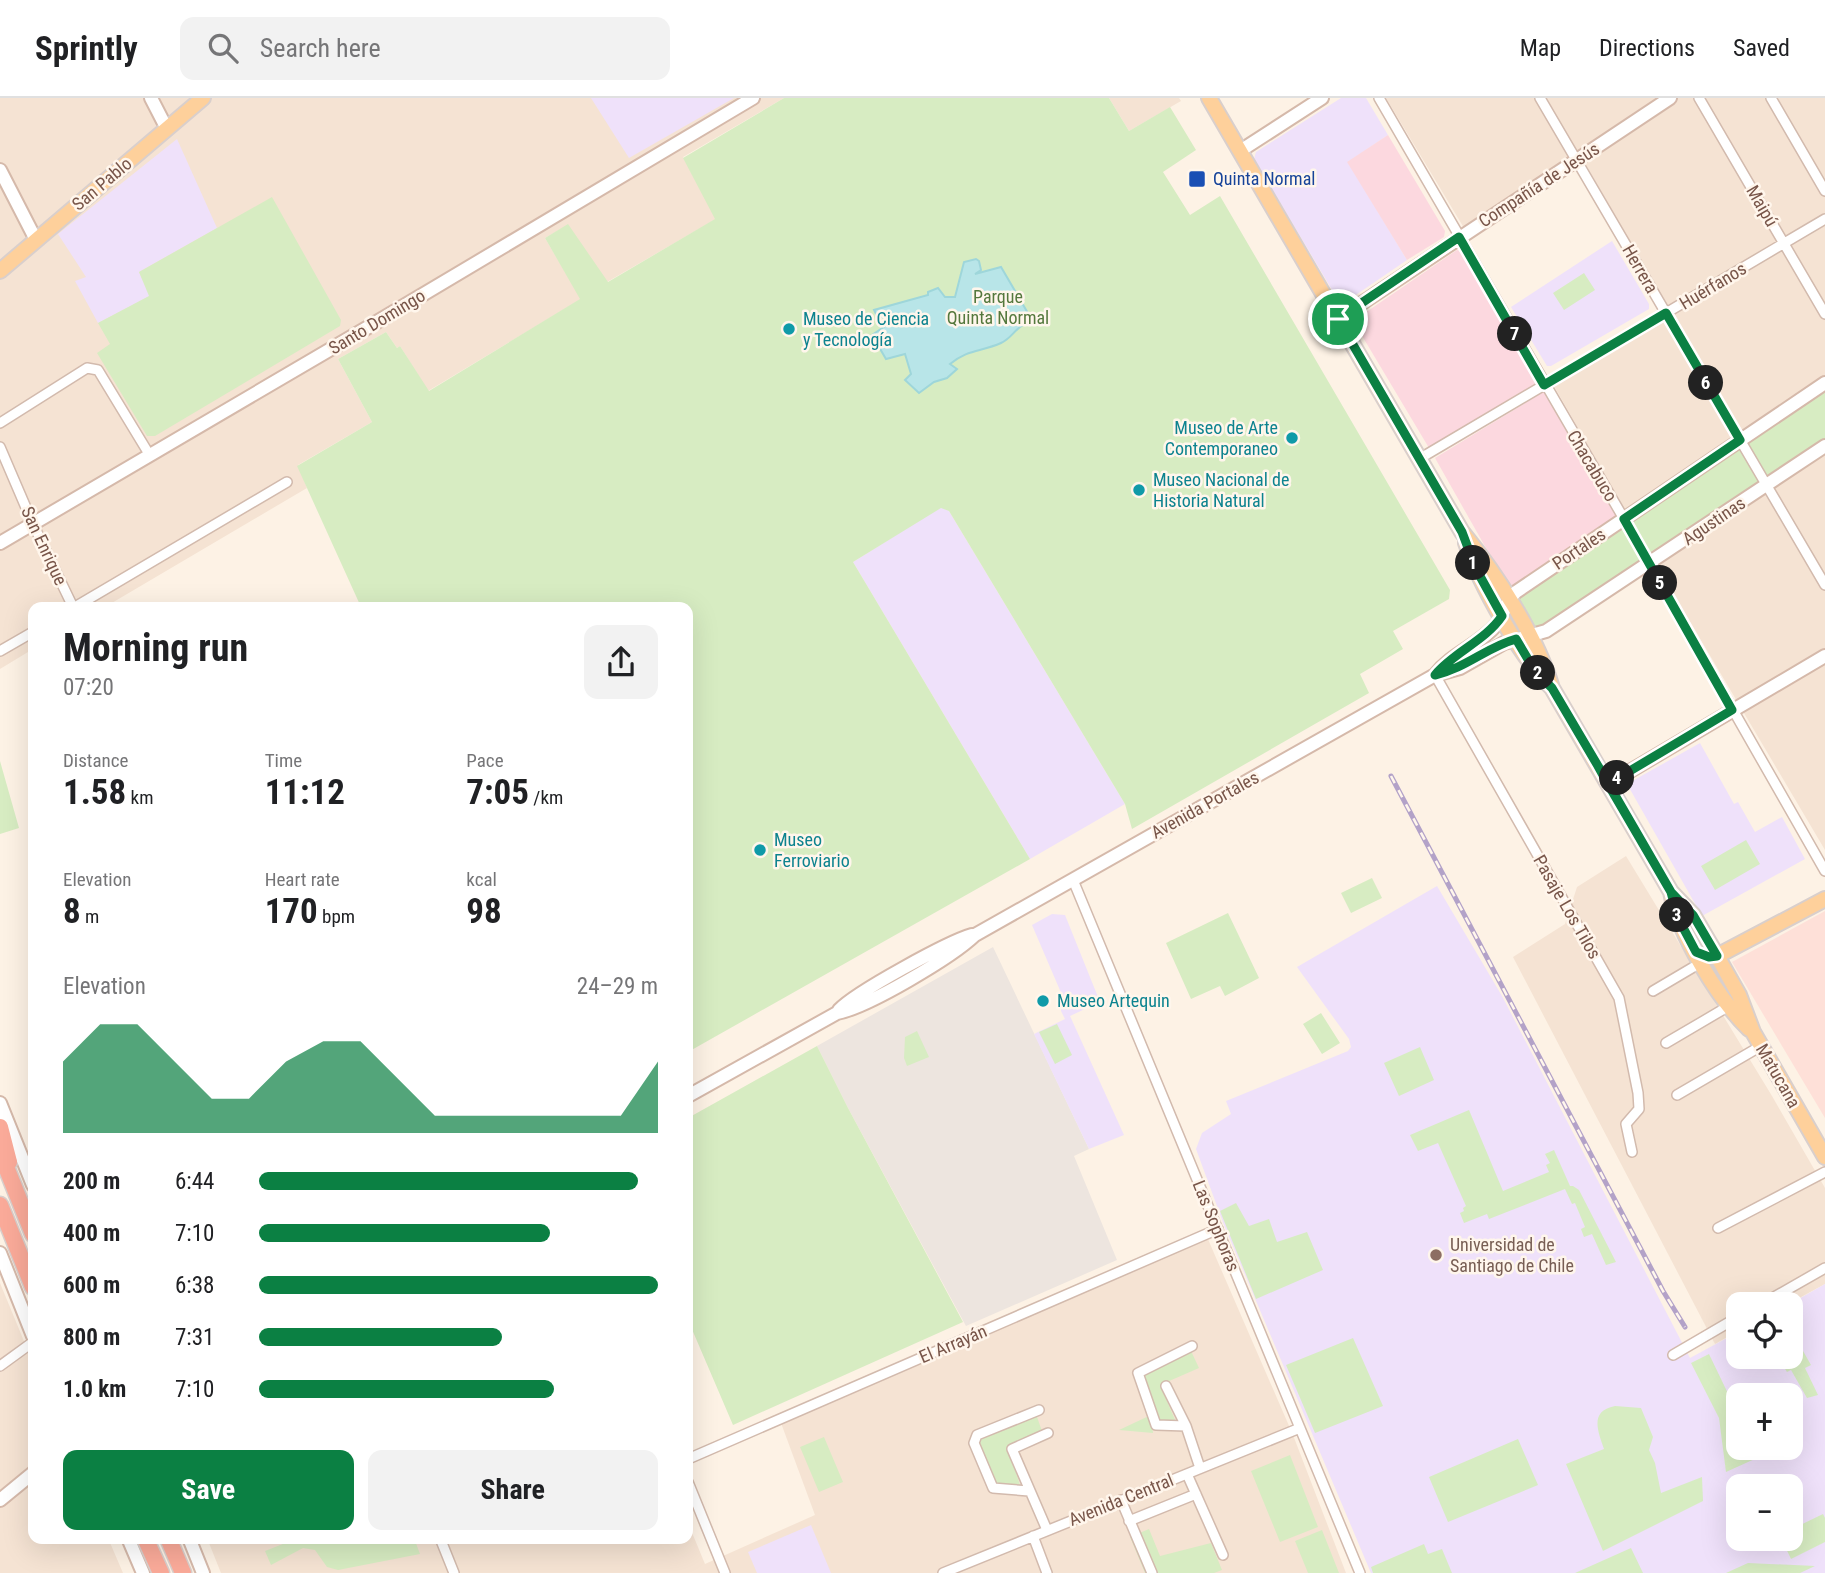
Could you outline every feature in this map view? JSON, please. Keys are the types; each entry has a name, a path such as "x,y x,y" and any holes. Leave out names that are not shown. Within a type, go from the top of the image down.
{"highway":[{"path":"0,1127 15,1188"},
{"path":"0,1152 28,1221"},
{"path":"1,1210 28,1275"},
{"path":"148,1544 161,1573"},
{"path":"171,1544 183,1573"}],"main road":[{"name":"San Pablo","path":"0,271 204,98"},
{"name":"Matucana","path":"1209,98 1462,532 1494,573 1509,599 1535,671 1552,688 1671,892 1693,915 1717,956 1739,995 1753,1032 1825,1157"},
{"name":"Matucana","path":"1462,532 1476,569 1502,616 1523,638"},
{"name":"Matucana","path":"1671,892 1678,918 1699,957 1729,1006 1753,1032"},
{"path":"1699,957 1717,956 1825,900"}],"street":[{"path":"151,98 167,129"},
{"name":"Santo Domingo","path":"0,543 753,98"},
{"path":"1240,151 1322,98"},
{"name":"Chacabuco","path":"1379,98 1825,871"},
{"name":"Herrera","path":"1540,98 1825,585"},
{"name":"Compañía de Jesús","path":"1338,319 1670,98"},
{"name":"Maipú","path":"1699,98 1825,314"},
{"path":"1771,98 1825,191"},
{"path":"0,170 36,240"},
{"name":"Huérfanos","path":"1419,459 1825,219"},
{"path":"0,423 87,368 93,368 98,370 149,454"},
{"name":"Portales","path":"1509,599 1825,383"},
{"name":"San Enrique","path":"0,446 33,524 72,602"},
{"name":"Agustinas","path":"1523,638 1546,631 1825,446"},
{"path":"83,602 287,482"},
{"name":"Avenida Portales","path":"1435,675 1451,658 1493,628 1509,599"},
{"path":"0,651 28,635"},
{"name":"Avenida Portales","path":"693,1093 837,1013 852,1009 880,995 958,950 975,935 1435,675 1460,668 1504,643 1523,638"},
{"path":"1608,784 1825,656"},
{"name":"Pasaje Los Tilos","path":"1435,675 1619,998 1638,1093 1639,1109 1626,1124 1632,1152"},
{"name":"Las Sophoras","path":"1073,880 1360,1573"},
{"path":"1653,991 1699,957"},
{"path":"1666,1042 1729,1006"},
{"path":"1677,1095 1761,1046"},
{"path":"0,1103 28,1173"},
{"path":"1718,1228 1825,1172"},
{"name":"El Arrayán","path":"693,1457 1217,1229"},
{"path":"0,1253 3,1268 28,1325"},
{"path":"1783,1292 1825,1268"},
{"path":"1673,1355 1726,1324"},
{"path":"0,1366 28,1346"},
{"path":"1186,1426 1156,1425 1139,1373 1192,1346"},
{"path":"1166,1386 1186,1426 1200,1468"},
{"path":"1029,1491 993,1488 974,1443 977,1435 1038,1410"},
{"name":"Avenida Central","path":"943,1573 961,1570 1047,1530 1300,1428"},
{"path":"1047,1530 1012,1449 1048,1433"},
{"path":"1187,1474 1223,1555"},
{"path":"0,1500 28,1477"},
{"path":"693,1494 725,1573"},
{"path":"1129,1521 1196,1494"},
{"path":"1121,1500 1152,1573"},
{"path":"1033,1536 1047,1573"},
{"path":"130,1544 142,1573"},
{"path":"191,1544 203,1573"},
{"path":"442,1544 454,1573"}],"shaded area":[{"path":"0,98 784,98 683,157 716,219 607,282 568,225 545,238 581,299 428,391 400,346 397,348 386,332 338,359 372,422 298,465 307,488 113,602 28,602 28,652 0,669"},
{"path":"591,98 734,98 629,158"},
{"path":"1109,98 1179,98 1181,101 1129,131"},
{"path":"1341,98 1366,98 1388,135 1348,162 1407,260 1347,301 1338,300 1254,159 1256,152"},
{"path":"1386,98 1825,98 1825,850 1554,386 1672,316 1580,154 1464,228"},
{"path":"1388,135 1445,231 1444,237 1407,260 1347,162"},
{"path":"177,139 217,228 139,272 150,296 98,323 75,281 86,277 58,234"},
{"path":"1612,241 1649,304 1649,309 1547,366 1511,307"},
{"path":"1457,250 1461,251 1537,383 1429,448 1355,324 1356,319"},
{"path":"1545,391 1619,519 1512,589 1508,587 1435,458"},
{"path":"941,507 949,511 1125,804 1030,859 853,562"},
{"path":"1700,743 1734,804 1738,802 1755,832 1782,817 1805,859 1702,916 1627,784"},
{"path":"1626,856 1825,1188 1825,1284 1803,1296 1803,1292 1726,1292 1726,1338 1715,1344 1513,957 1565,924 1577,887"},
{"name":"Universidad de Santiago de Chile","path":"1437,886 1502,996 1690,1358 1726,1338 1726,1369 1803,1369 1803,1297 1825,1284 1825,1573 1371,1573 1224,1225 1196,1149 1202,1133 1231,1114 1226,1101 1348,1051 1351,1047 1349,1039 1297,967"},
{"path":"1825,911 1825,1118 1732,962"},
{"path":"1052,914 1065,915 1100,1002 1070,1016 1124,1135 1089,1149 1034,1034 1065,1019 1061,1011 1062,995 1032,925"},
{"path":"993,947 1089,1149 1074,1156 1117,1260 966,1326 817,1046"},
{"path":"1207,1237 1293,1435 1346,1573 221,1573 209,1544 693,1544 693,1535 705,1564 815,1515 781,1423"},
{"path":"0,1283 28,1351 28,1544 111,1544 123,1573 0,1573"},
{"path":"811,1525 831,1573 757,1573 748,1552"}],"green space":[{"name":"Parque Quinta Normal","path":"784,98 1109,98 1129,131 1170,107 1196,150 1163,172 1190,215 1220,196 1450,590 1449,599 1393,631 1403,649 1360,674 1369,693 1132,829 1125,804 949,511 941,508 853,562 1030,859 693,1049 693,602 359,602 297,466 372,422 338,359 386,332 397,348 400,346 429,391 580,299 545,238 568,224 608,282 715,219 683,158"},
{"path":"272,197 341,320 340,326 155,436 147,436 97,353 110,344 98,323 149,296 139,272"},
{"path":"1584,273 1595,290 1564,310 1553,293"},
{"path":"1825,390 1825,441 1537,633 1516,599"},
{"path":"0,761 19,828 0,834"},
{"path":"1746,840 1760,864 1715,890 1701,866"},
{"path":"1372,878 1382,898 1351,913 1341,893"},
{"path":"1228,913 1259,978 1225,996 1220,986 1191,999 1166,943"},
{"path":"1321,1013 1340,1043 1322,1054 1303,1024"},
{"path":"1057,1024 1072,1055 1055,1064 1039,1032"},
{"path":"917,1031 929,1057 907,1066 904,1058 905,1037"},
{"path":"817,1046 963,1322 733,1425 693,1332 693,1115"},
{"path":"1420,1047 1434,1080 1399,1096 1384,1063"},
{"path":"1469,1110 1503,1191 1549,1172 1546,1165 1550,1163 1545,1154 1554,1150 1570,1186 1579,1190 1616,1262 1606,1265 1592,1234 1584,1237 1581,1229 1585,1227 1575,1203 1572,1204 1565,1189 1489,1219 1487,1214 1464,1223 1460,1213 1466,1206 1438,1143 1418,1151 1410,1135"},
{"path":"1236,1203 1249,1226 1269,1219 1277,1242 1307,1232 1323,1270 1256,1299 1220,1211"},
{"path":"1353,1338 1383,1406 1315,1433 1286,1365"},
{"path":"1191,1351 1199,1368 1160,1385 1176,1422 1152,1426 1153,1433 1119,1430 1151,1415 1134,1375"},
{"path":"1803,1351 1811,1365 1805,1368 1818,1395 1807,1398 1803,1383 1798,1383 1791,1370 1787,1372 1785,1369 1803,1369"},
{"path":"1709,1354 1726,1389 1726,1460 1752,1460 1726,1472 1719,1418 1691,1363"},
{"path":"1615,1406 1641,1408 1653,1437 1649,1450 1655,1463 1661,1493 1702,1477 1703,1501 1603,1551 1566,1464 1604,1449 1598,1429 1599,1417 1601,1412"},
{"path":"1036,1414 1043,1434 1008,1449 1020,1485 995,1485 977,1445 981,1437"},
{"path":"824,1437 843,1482 819,1492 800,1447"},
{"path":"1518,1439 1538,1485 1448,1522 1429,1477"},
{"path":"1290,1455 1318,1527 1280,1542 1251,1471"},
{"path":"1823,1514 1825,1542 1791,1559 1787,1551 1803,1551 1803,1524"},
{"path":"1149,1529 1160,1556 1211,1543 1222,1570 1214,1573 1145,1573 1130,1537"},
{"path":"1322,1530 1339,1573 1308,1573 1295,1541"},
{"path":"283,1544 416,1544 420,1554 338,1570 327,1567 315,1550 303,1548 271,1565 265,1551"},
{"path":"1424,1544 1428,1554 1442,1549 1452,1573 1373,1573 1371,1567"},
{"path":"1631,1548 1643,1573 1575,1573"},
{"path":"1748,1563 1815,1566 1800,1573 1726,1573"}],"water":[{"path":"976,259 981,270 975,274 1001,267 1032,320 1001,343 957,359 950,364 957,369 947,378 934,382 919,393 905,380 911,374 905,354 886,359 872,335 891,322 877,316 874,310 928,295 928,292 938,288 945,297 955,297 964,262"}],"railway":[{"path":"1391,776 1663,1291 1685,1327"}],"place":[{"name":"Quinta Normal","path":"1197,179"},
{"name":"Museo de Ciencia y Tecnología","path":"789,329"},
{"name":"Museo de Arte Contemporaneo","path":"1292,438"},
{"name":"Museo Nacional de Historia Natural","path":"1139,490"},
{"name":"Museo Ferroviario","path":"760,850"},
{"name":"Museo Artequin","path":"1043,1001"},
{"name":"Universidad de Santiago de Chile","path":"1436,1255"}],"route":[{"path":"1338,319 1459,237 1544,385 1666,313 1740,440 1624,519 1732,710 1608,784 1612,790 1671,892 1693,915 1717,956 1709,957 1696,952 1678,918 1671,892 1608,784 1601,772 1598,766 1552,688 1535,671 1516,639 1460,668 1435,675 1451,658 1493,628 1502,616 1476,569 1462,532 1338,319"}]}
